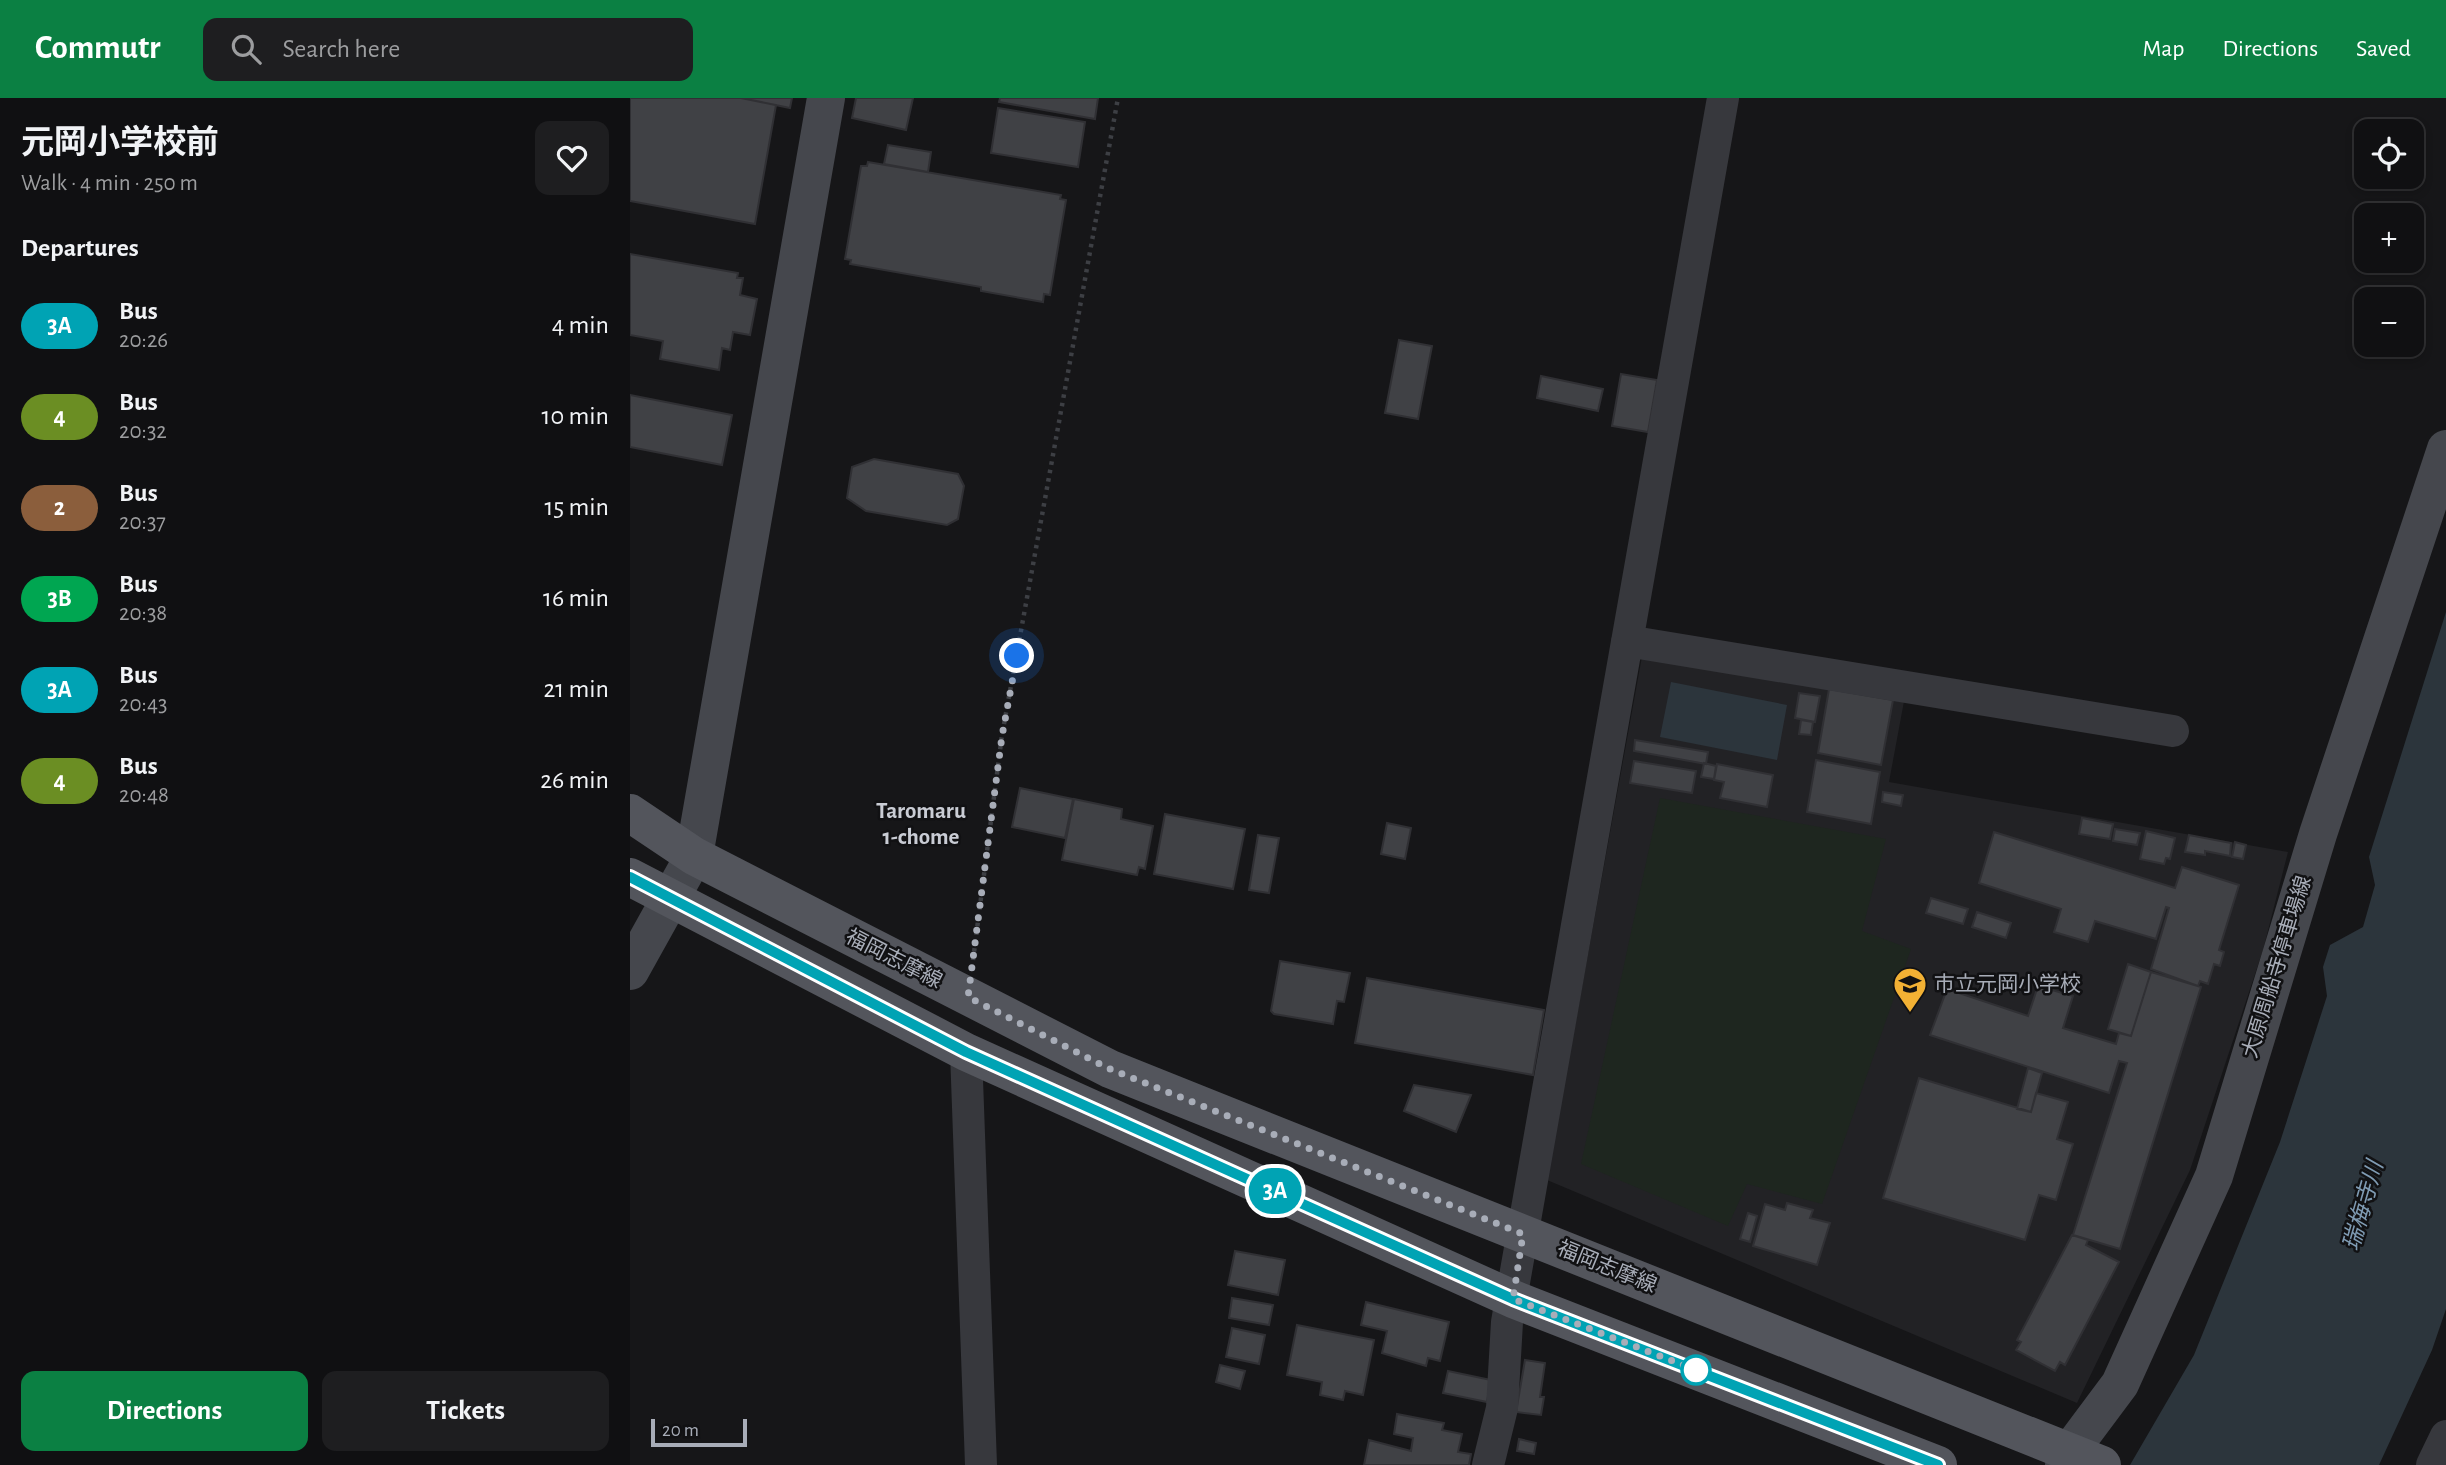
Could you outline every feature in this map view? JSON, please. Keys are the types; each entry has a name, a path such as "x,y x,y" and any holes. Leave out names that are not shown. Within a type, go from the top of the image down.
{"main road":[{"path":"630,971 694,856 827,98"},
{"name":"大原周船寺停車場線","path":"2079,1460 2120,1384 2214,1175 2318,834 2446,449"},
{"name":"福岡志摩線","path":"630,813 694,856 1110,1069 2079,1460"},
{"path":"630,877 966,1052 1513,1299 1938,1465"}],"street":[{"path":"1488,1465 1502,1408 1507,1322 1723,98"},
{"path":"1627,641 2173,731"},
{"path":"966,1052 981,1465"},
{"path":"2432,1465 2446,1436"}],"path":[{"path":"968,997 1002,736 1118,98"}],"shaded area":[{"name":"市立元岡小学校","path":"1643,651 1905,696 1889,782 2288,852 2263,950 2190,1170 2077,1403 1547,1180"},
{"path":"1660,798 1886,839 1862,931 1911,949 1822,1204 1747,1184 1728,1226 1581,1164"}],"water":[{"name":"瑞梅寺川","path":"2446,612 2446,1309 2432,1350 2379,1465 2130,1465 2194,1355 2280,1142 2327,996 2323,967 2330,945 2363,927 2375,885 2369,857"},
{"path":"1671,682 1787,705 1777,760 1660,737"}],"building":[{"path":"630,98 741,98 776,105 755,224 630,201"},
{"path":"741,98 792,98 790,108"},
{"path":"856,98 913,98 906,130 852,118"},
{"path":"1000,98 1098,98 1095,119 999,102"},
{"path":"998,108 1085,122 1078,167 991,153"},
{"path":"888,145 931,152 928,172 884,164"},
{"path":"868,162 1061,195 1060,199 1066,200 1050,295 1044,294 1043,302 981,291 981,287 850,264 851,260 845,259 861,166 867,166"},
{"path":"630,254 738,273 737,278 743,278 740,295 757,299 750,335 733,332 730,350 722,348 719,370 660,359 663,341 630,335"},
{"path":"1399,340 1432,346 1418,419 1385,413"},
{"path":"1621,374 1657,380 1648,432 1612,426"},
{"path":"1541,376 1603,389 1598,411 1537,398"},
{"path":"630,395 732,415 722,465 630,447"},
{"path":"874,459 958,474 964,486 958,519 947,525 866,511 847,498 852,467"},
{"path":"1829,689 1893,700 1881,765 1818,753"},
{"path":"1799,693 1820,696 1815,722 1795,718"},
{"path":"1801,720 1813,722 1811,735 1799,734"},
{"path":"1635,740 1708,752 1706,764 1634,751"},
{"path":"1816,760 1880,772 1871,824 1807,812"},
{"path":"1634,761 1696,771 1692,793 1630,783"},
{"path":"1704,763 1716,766 1714,779 1701,777"},
{"path":"1717,764 1773,775 1767,807 1720,798 1724,782 1714,780"},
{"path":"1020,788 1073,799 1065,838 1012,827"},
{"path":"1883,792 1903,795 1901,806 1882,802"},
{"path":"1074,799 1122,809 1121,819 1153,826 1145,869 1139,867 1137,875 1062,860"},
{"path":"1165,814 1245,829 1233,889 1154,874"},
{"path":"2082,818 2113,824 2110,839 2079,834"},
{"path":"1387,823 1411,828 1405,859 1381,854"},
{"path":"2115,829 2140,833 2137,845 2113,841"},
{"path":"2146,831 2175,838 2170,859 2166,858 2164,864 2140,859"},
{"path":"1994,832 2175,888 2182,867 2239,885 2219,950 2224,952 2220,966 2214,964 2208,984 2200,981 2198,986 2151,969 2169,908 2166,907 2156,939 2095,921 2088,942 2054,932 2061,909 1979,883"},
{"path":"1258,835 1279,838 1269,893 1249,890"},
{"path":"2189,835 2231,843 2230,856 2205,851 2205,855 2185,852"},
{"path":"2235,842 2246,845 2243,859 2232,857"},
{"path":"1931,898 1968,909 1963,924 1926,913"},
{"path":"1977,912 2011,923 2006,938 1972,927"},
{"path":"1280,961 1350,973 1344,1002 1337,1001 1333,1024 1274,1014 1271,1011"},
{"path":"2128,964 2151,972 2131,1036 2108,1029"},
{"path":"2151,972 2201,987 2120,1249 2073,1235 2127,1063 2119,1061 2109,1093 1930,1035 1947,989 2028,1016 2038,986 2073,996 2063,1028 2116,1044 2119,1033 2131,1036"},
{"path":"1367,978 1544,1010 1533,1075 1355,1043"},
{"path":"2028,1068 2042,1073 2031,1112 2017,1109"},
{"path":"1919,1078 2031,1112 2036,1093 2068,1102 2057,1139 2073,1144 2056,1200 2039,1195 2025,1240 1883,1198"},
{"path":"1414,1085 1471,1095 1456,1132 1404,1111"},
{"path":"1787,1203 1813,1210 1810,1218 1830,1223 1817,1265 1753,1246 1765,1204 1785,1210"},
{"path":"1748,1213 1757,1216 1750,1242 1740,1239"},
{"path":"2072,1235 2088,1240 2086,1245 2119,1262 2065,1365 2060,1362 2055,1371 2016,1350 2021,1342 2017,1340"},
{"path":"1235,1251 1285,1260 1278,1295 1228,1285"},
{"path":"1232,1298 1273,1305 1269,1325 1229,1318"},
{"path":"1366,1302 1449,1322 1440,1361 1428,1358 1426,1366 1382,1353 1387,1331 1361,1325"},
{"path":"1297,1325 1374,1340 1363,1395 1345,1391 1343,1400 1320,1395 1322,1382 1287,1375"},
{"path":"1232,1328 1265,1335 1259,1364 1226,1357"},
{"path":"1525,1360 1545,1363 1540,1397 1544,1397 1541,1415 1516,1412"},
{"path":"1220,1365 1245,1371 1240,1389 1216,1382"},
{"path":"1448,1371 1491,1380 1487,1402 1443,1393"},
{"path":"1397,1414 1444,1423 1442,1430 1462,1434 1458,1452 1471,1454 1469,1465 1364,1465 1369,1440 1411,1451 1413,1438 1394,1434"},
{"path":"1519,1439 1536,1443 1534,1454 1517,1451"}],"bus line":[{"name":"3A","path":"630,877 966,1052 1513,1299 1938,1465"}],"place":[{"name":"市立元岡小学校","path":"1910,1014"}],"district":[{"name":"Taromaru 1-chome","path":"921,824"}],"route":[{"path":"1017,656 1002,736 968,997 1110,1069 1523,1234 1513,1299 1696,1370"}]}
